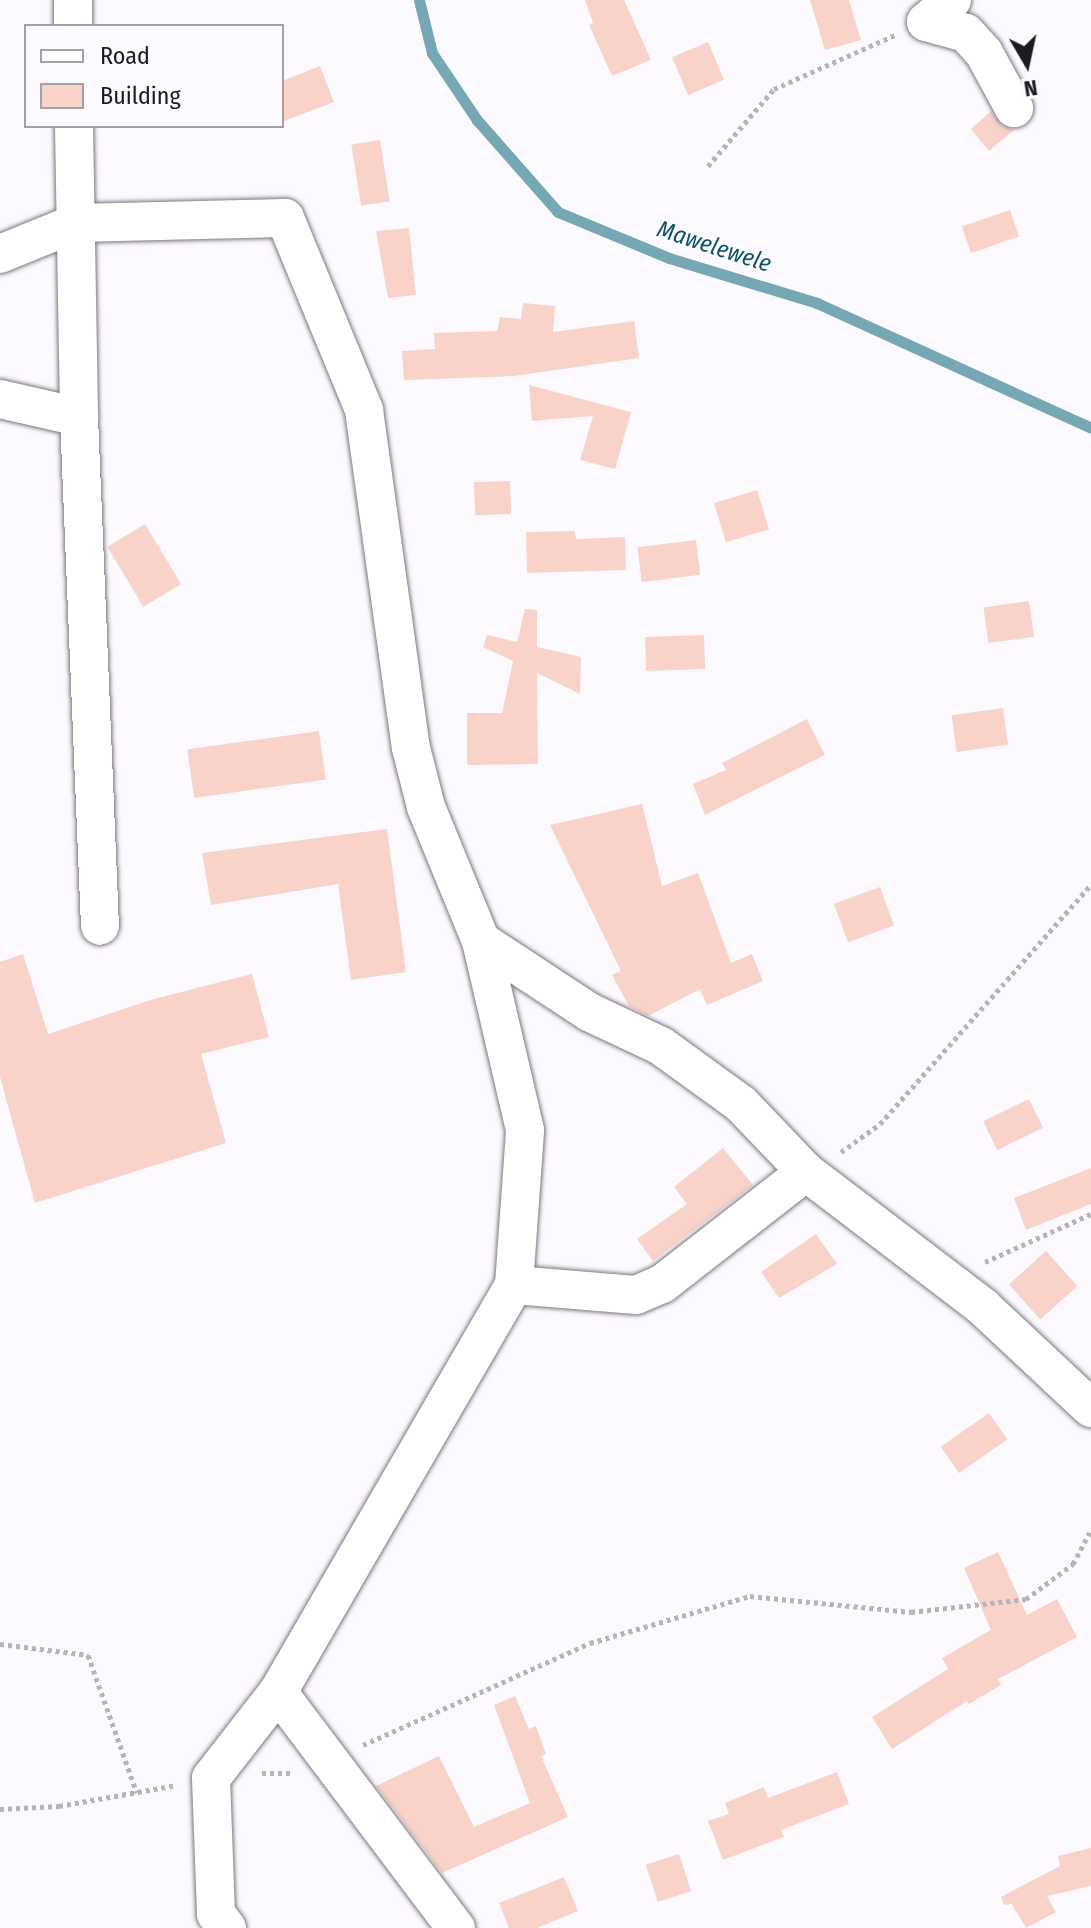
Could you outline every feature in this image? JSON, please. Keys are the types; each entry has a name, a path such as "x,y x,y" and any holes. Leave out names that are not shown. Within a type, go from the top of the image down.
{"street":[{"path":"73,0 73,24"},
{"path":"939,11 984,53 1014,108"},
{"path":"74,128 79,417 100,926"},
{"path":"0,254 76,223 285,218 364,410 411,748 426,807 481,941 525,1130 514,1285 278,1692 211,1778 216,1914 227,1928"},
{"path":"0,399 79,417"},
{"path":"481,941 589,1012 661,1046 741,1104 808,1173 942,1276 1091,1408"},
{"path":"514,1285 636,1295 662,1284 808,1173"},
{"path":"278,1692 331,1761 359,1806 456,1928"}],"path":[{"path":"708,166 774,89 939,11"},
{"path":"808,1173 880,1124 1091,885"},
{"path":"942,1276 1000,1257 1091,1214"},
{"path":"0,1809 137,1793 211,1778 310,1773 590,1643 750,1596 911,1612 1026,1599 1073,1564 1091,1530"},
{"path":"0,1644 88,1655 137,1793"}],"building":[{"path":"585,0 624,0 651,60 612,76 589,25 593,23"},
{"path":"810,0 849,0 861,40 825,50"},
{"path":"708,42 724,80 688,95 672,57"},
{"path":"320,66 334,102 284,121 284,80"},
{"path":"991,111 1002,126 1014,130 989,151 971,129"},
{"path":"380,140 390,201 361,206 351,145"},
{"path":"1010,210 1019,236 971,253 962,227"},
{"path":"409,228 416,295 388,298 376,231"},
{"path":"523,303 555,306 553,332 634,321 639,358 514,376 404,380 402,351 435,349 434,333 497,331 500,317 521,319"},
{"path":"529,385 631,412 615,469 580,460 593,416 532,421"},
{"path":"510,481 511,514 475,515 474,482"},
{"path":"757,490 769,529 726,542 714,503"},
{"path":"145,524 181,584 143,607 107,547"},
{"path":"575,531 576,539 625,537 626,570 527,573 526,532"},
{"path":"696,540 700,575 642,582 637,547"},
{"path":"1029,601 1034,637 988,643 983,607"},
{"path":"525,609 537,610 537,647 581,657 580,694 537,673 538,764 467,765 467,713 502,713 513,661 483,647 487,635 517,642"},
{"path":"704,635 705,669 646,671 645,637"},
{"path":"1003,708 1008,745 957,752 952,715"},
{"path":"807,719 825,755 705,815 693,784 726,770 722,763"},
{"path":"319,731 326,780 194,798 187,750"},
{"path":"642,804 662,886 698,873 731,963 752,954 763,981 707,1005 700,989 648,1016 629,1006 612,975 621,971 550,825"},
{"path":"387,829 406,972 351,980 338,884 211,905 202,853"},
{"path":"880,887 894,926 848,942 834,904"},
{"path":"23,954 48,1034 154,999 252,974 269,1037 201,1054 226,1143 35,1203 0,1077 0,962"},
{"path":"1029,1099 1043,1128 997,1150 983,1121"},
{"path":"723,1148 753,1185 653,1261 637,1239 687,1204 674,1187"},
{"path":"1091,1168 1091,1204 1026,1230 1014,1198"},
{"path":"816,1234 837,1264 779,1298 761,1272"},
{"path":"1046,1251 1077,1286 1040,1319 1009,1284"},
{"path":"989,1413 1007,1439 959,1473 941,1447"},
{"path":"998,1552 1027,1615 1057,1599 1077,1637 998,1679 1001,1685 969,1704 967,1701 892,1749 872,1717 948,1669 942,1658 991,1630 964,1568"},
{"path":"515,1696 529,1729 536,1726 546,1754 541,1756 568,1817 442,1873 376,1786 439,1756 474,1827 530,1803 494,1705"},
{"path":"837,1772 849,1804 781,1830 784,1837 723,1860 708,1821 729,1814 725,1803 764,1787 768,1798"},
{"path":"1091,1848 1091,1886 1047,1896 1056,1912 1026,1928 1012,1904 1004,1905 1001,1897 1060,1866 1058,1856"},
{"path":"679,1854 691,1891 658,1902 646,1865"},
{"path":"564,1877 578,1911 537,1928 509,1928 499,1903"}],"waterway":[{"name":"Mawelewele","path":"419,0 432,53 477,120 558,212 669,258 817,303 1091,428"}]}
